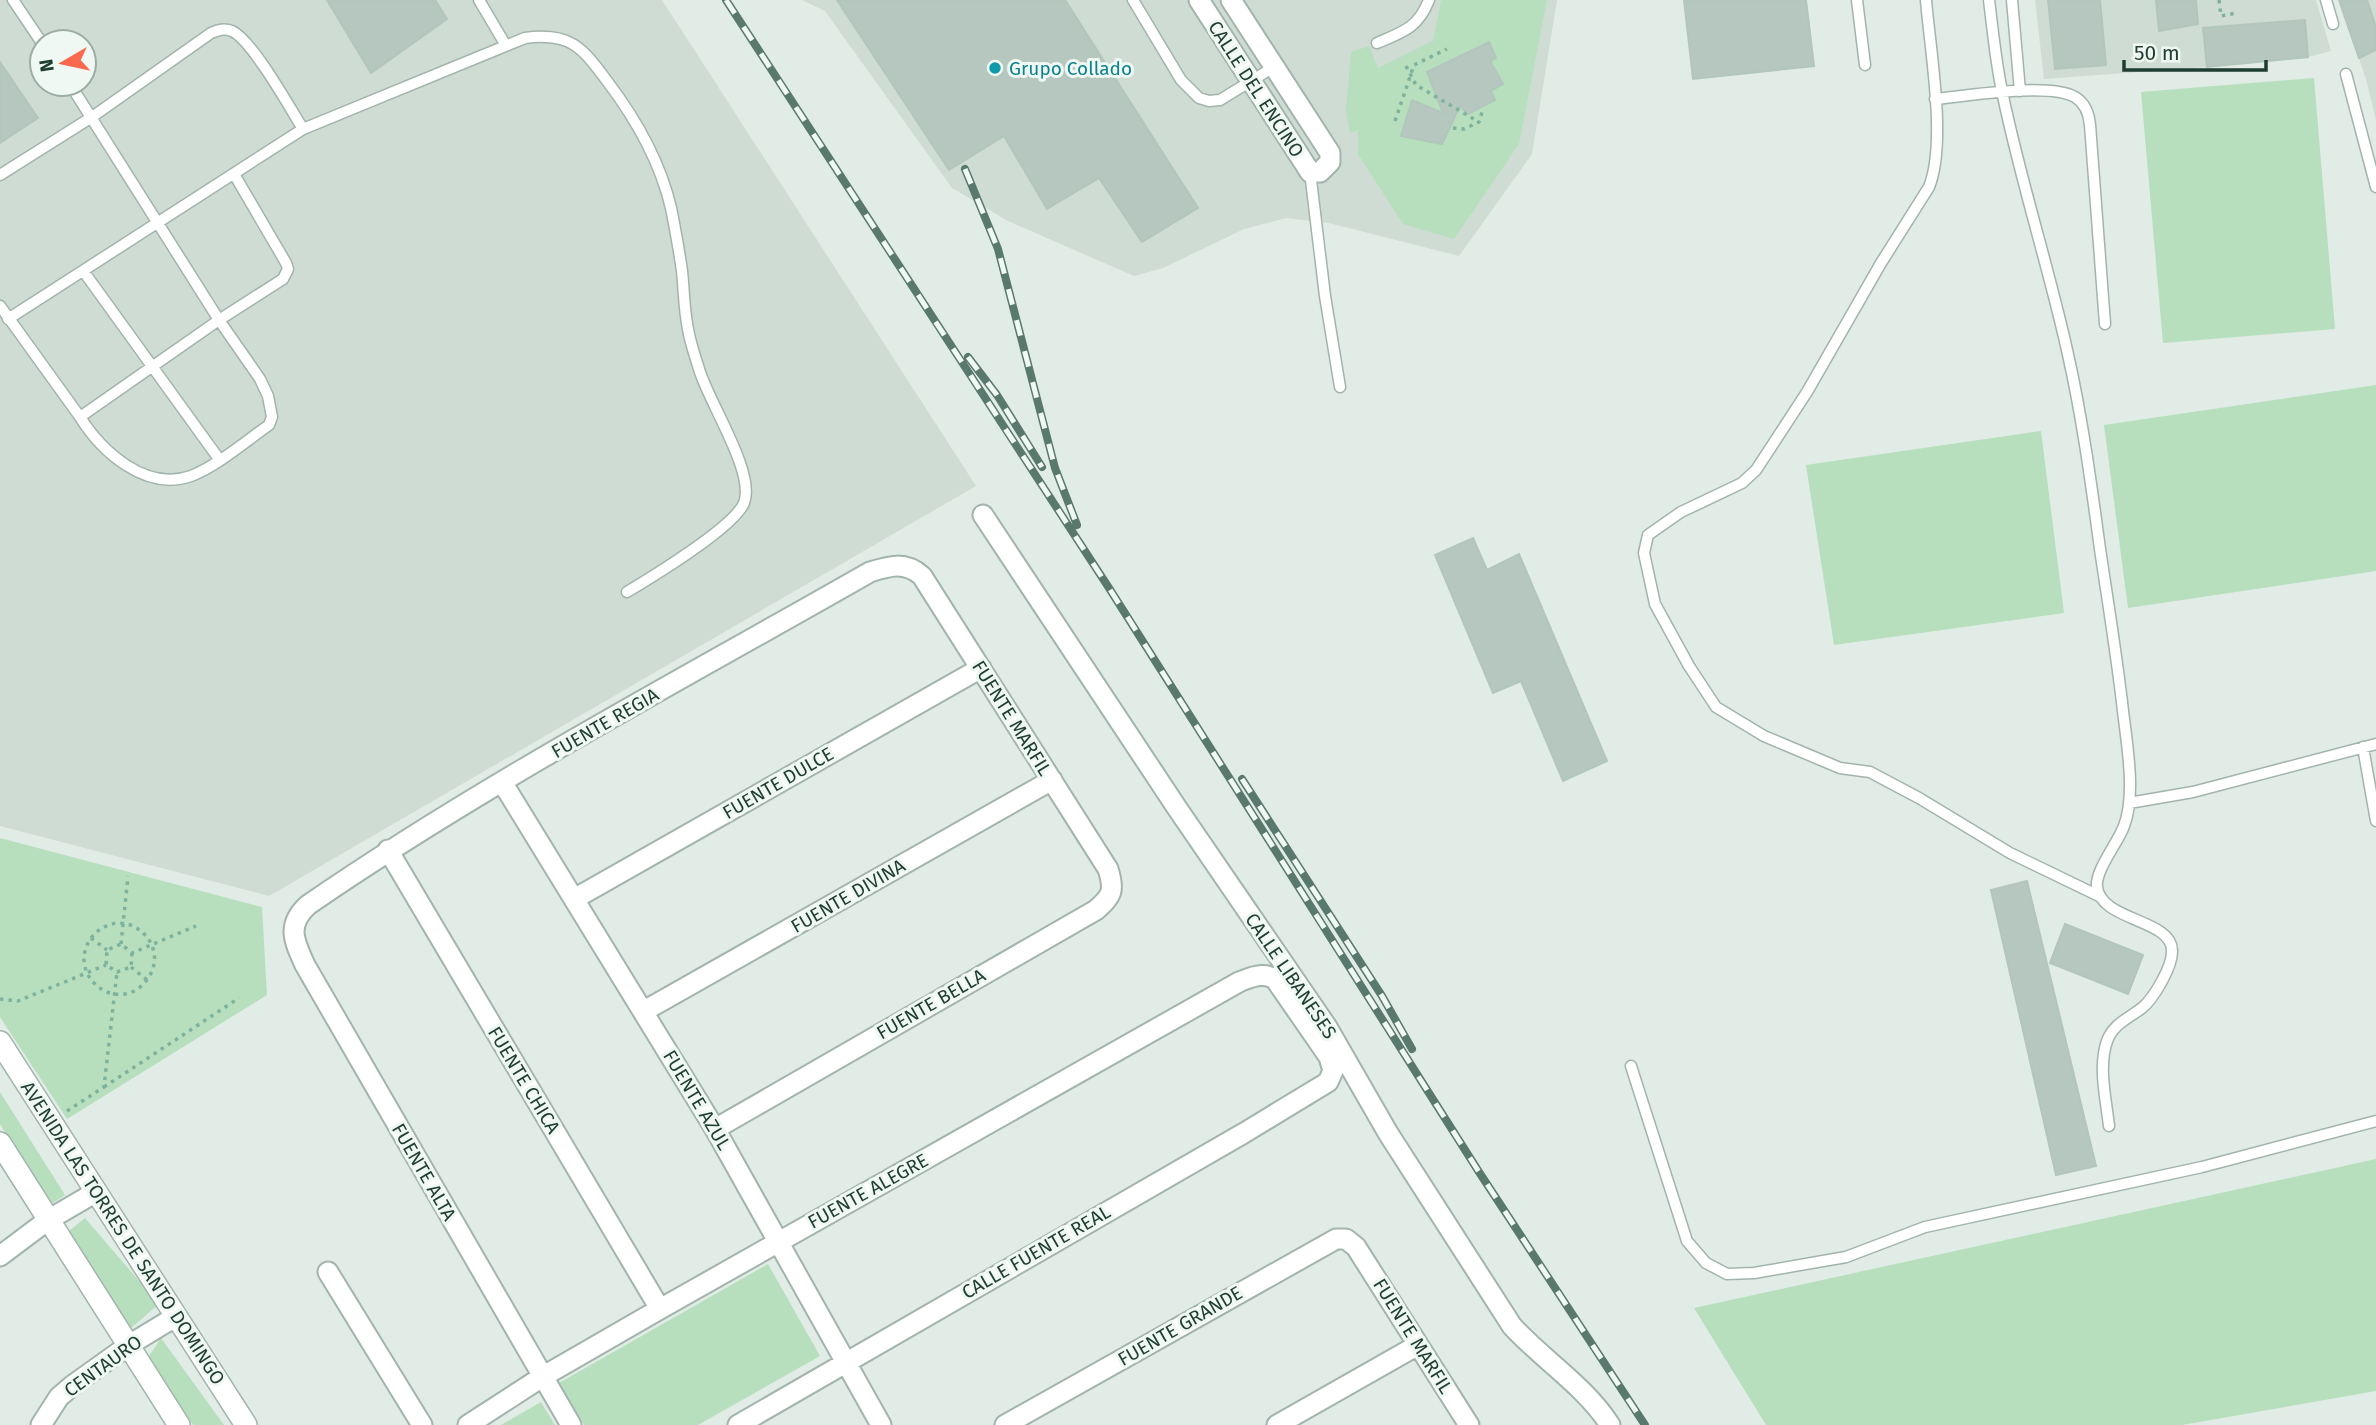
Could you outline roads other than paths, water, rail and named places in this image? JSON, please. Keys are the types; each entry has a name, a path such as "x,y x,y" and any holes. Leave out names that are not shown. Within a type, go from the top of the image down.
{"street":[{"name":"CALLE DEL ENCINO","path":"1199,0 1310,173 1317,173 1329,164 1331,156 1231,0"},
{"name":"CALLE LIBANESES","path":"983,514 1177,808 1327,1027 1388,1133 1512,1326 1527,1343 1584,1393 1610,1425"},
{"name":"FUENTE REGIA","path":"298,914 388,850 870,572 893,565 910,568 922,576"},
{"name":"FUENTE MARFIL","path":"922,576 1102,860"},
{"name":"FUENTE DULCE","path":"574,898 981,667"},
{"name":"FUENTE DIVINA","path":"644,1011 1052,780"},
{"name":"FUENTE AZUL","path":"502,782 715,1129 881,1425"},
{"name":"FUENTE CHICA","path":"388,850 660,1309"},
{"name":"FUENTE BELLA","path":"715,1129 1096,911 1112,892 1108,869 1102,860"},
{"name":"FUENTE ALTA","path":"298,914 294,932 305,965 571,1425"},
{"name":"FUENTE ALEGRE","path":"468,1425 542,1377 660,1309 1239,982 1262,975 1275,979"},
{"name":"CALLE FUENTE REAL","path":"738,1425 1318,1089 1332,1077 1329,1057 1275,979"},
{"name":"AVENIDA LAS TORRES DE SANTO DOMINGO","path":"0,1041 174,1317 246,1425"},
{"path":"0,1143 179,1425"},
{"path":"0,1255 48,1220 96,1192"},
{"name":"FUENTE GRANDE","path":"1005,1425 1336,1239 1346,1239 1356,1247"},
{"name":"FUENTE MARFIL","path":"1356,1247 1469,1425"},
{"path":"328,1272 422,1425"},
{"name":"CENTAURO","path":"41,1425 59,1397 174,1317"},
{"path":"1277,1425 1418,1345"}],"lane":[{"path":"13,0 32,28"},
{"path":"479,0 505,44"},
{"path":"1133,0 1181,80 1199,98 1220,100 1274,67"},
{"path":"1377,43 1409,30 1425,10 1429,0"},
{"path":"1857,0 1865,65"},
{"path":"1926,0 1937,147 1934,173 1929,187 1881,263 1807,392 1756,470 1742,483 1681,512 1648,535 1644,553 1655,604 1689,667 1716,707 1764,736 1840,768 1870,772 2010,853 2099,896 2124,915 2159,931 2170,940 2172,958 2155,993 2144,1007 2118,1024 2107,1041 2103,1071 2109,1126"},
{"path":"1989,0 2002,93 2068,353 2087,457 2123,711 2129,803 2125,825 2097,881 2099,896"},
{"path":"2012,0 2020,91"},
{"path":"2326,0 2333,24"},
{"path":"0,175 92,117 211,33 229,30 247,43 303,129"},
{"path":"8,319 160,224 303,129 505,44 548,35 570,41 589,57 632,117 655,159 670,206 681,266 687,327 700,374 737,456 746,484 745,500 738,514 670,566 627,592"},
{"path":"2346,74 2376,187"},
{"path":"1935,99 2020,91 2055,92 2074,96 2089,114 2105,324"},
{"path":"0,306 89,432 111,455 128,467 174,480 193,475 269,425 272,417 268,396 260,379 219,320 79,98"},
{"path":"1310,173 1325,296 1340,387"},
{"path":"80,417 283,279 288,269 234,174"},
{"path":"84,272 219,459"},
{"path":"2129,803 2193,792 2376,744"},
{"path":"2363,747 2376,821"},
{"path":"1631,1066 1688,1241 1706,1264 1727,1274 1754,1273 1846,1257 1925,1227 2202,1167 2376,1121"}],"railway":[{"path":"726,0 1109,588 1479,1172 1645,1425"},
{"path":"965,169 998,249 1055,468 1077,525"},
{"path":"968,357 997,395 1042,467"},
{"path":"1242,779 1382,996 1412,1049"}],"place":[{"name":"Grupo Collado","path":"995,68"}]}
